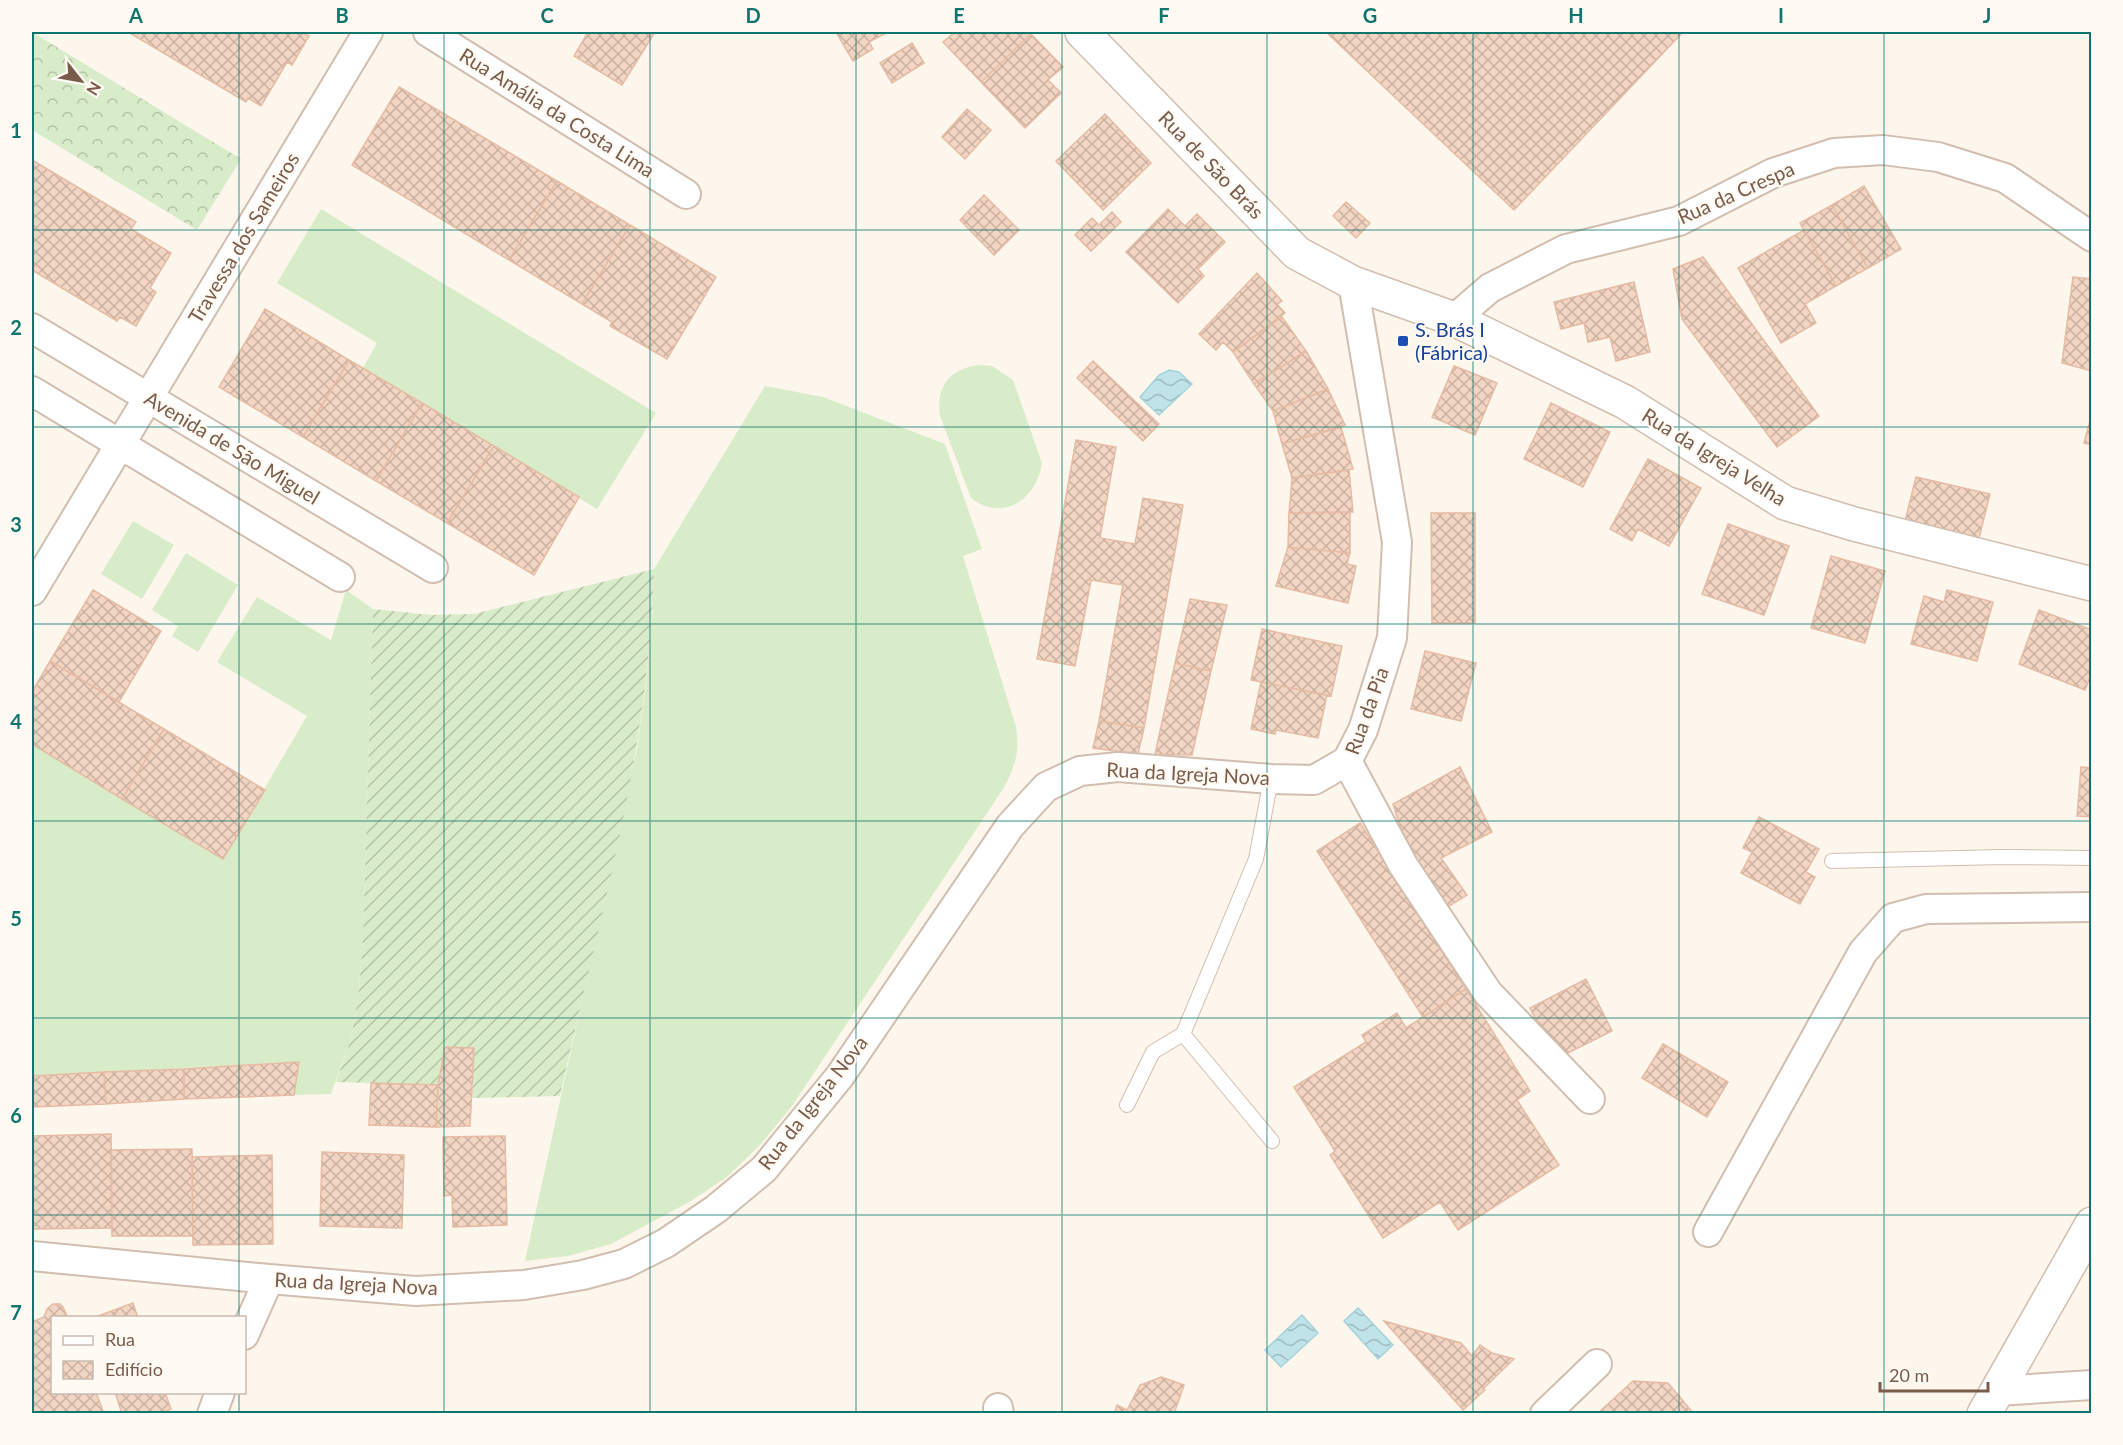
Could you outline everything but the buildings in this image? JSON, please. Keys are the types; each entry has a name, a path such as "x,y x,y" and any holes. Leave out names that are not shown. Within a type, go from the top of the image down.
{"street":[{"name":"Travessa dos Sameiros","path":"32,591 118,444 368,32"},
{"name":"Rua Amália da Costa Lima","path":"428,32 686,194"},
{"name":"Rua de São Brás","path":"1082,32 1298,253 1353,283"},
{"name":"Rua da Crespa","path":"1454,319 1490,288 1566,249 1679,221 1773,172 1834,153 1883,150 1938,157 2005,178 2091,237"},
{"name":"Rua da Igreja Velha","path":"1353,283 1454,319 1626,402 1785,503 1854,524 2091,584"},
{"name":"Rua da Pia","path":"1353,283 1397,542 1392,638 1363,730 1347,761 1402,865 1488,993 1590,1099"},
{"name":"Avenida de São Miguel","path":"32,328 433,568"},
{"path":"32,391 340,577"},
{"name":"Rua da Igreja Nova","path":"32,1256 416,1291 524,1285 583,1275 624,1264 666,1243 716,1209 764,1169 840,1076 1010,826 1046,787 1080,771 1118,767 1271,779 1314,780 1347,761"},
{"path":"1708,1232 1863,952 1893,918 1926,909 2091,907"},
{"path":"1991,1402 2091,1224"},
{"path":"246,1331 269,1279"},
{"path":"1545,1413 1597,1364"},
{"path":"1991,1402 2091,1385"},
{"path":"212,1413 219,1394"}],"lane":[{"path":"1127,1105 1153,1052 1183,1034 1256,859 1271,779"},
{"path":"1832,861 2002,857 2091,858"},
{"path":"1183,1034 1272,1141"}],"green space":[{"path":"32,32 241,159 197,230 32,130"},
{"path":"321,209 656,413 597,509 363,368 377,343 277,283"},
{"path":"980,365 992,366 1013,380 1042,463 1039,476 1026,496 1006,507 995,508 983,505 971,498 940,416 940,396 947,380 961,370"},
{"path":"765,386 823,397 945,444 982,549 963,556 1016,727 1016,760 1003,789 792,1106 761,1144 727,1177 691,1201 611,1244 568,1256 525,1261 637,748 646,685 654,569"},
{"path":"133,521 174,545 142,599 101,574"},
{"path":"186,553 238,585 198,652 172,636 178,626 152,610"},
{"path":"654,569 643,703 633,769 560,1096 472,1098 474,1048 445,1047 438,1085 336,1082 351,1039 359,990 363,936 373,609 431,615 474,614"},
{"path":"346,590 373,609 363,936 359,990 351,1039 331,1094 294,1095 299,1062 32,1076 32,744 223,859 307,716 217,662 257,597 331,640"}],"water":[{"path":"1169,370 1179,372 1192,384 1159,415 1140,397 1159,375"},
{"path":"1358,1308 1393,1345 1378,1359 1344,1321"},
{"path":"1302,1315 1318,1333 1281,1367 1265,1350"}],"place":[{"name":"S. Brás I (Fábrica)","path":"1403,341"}]}
